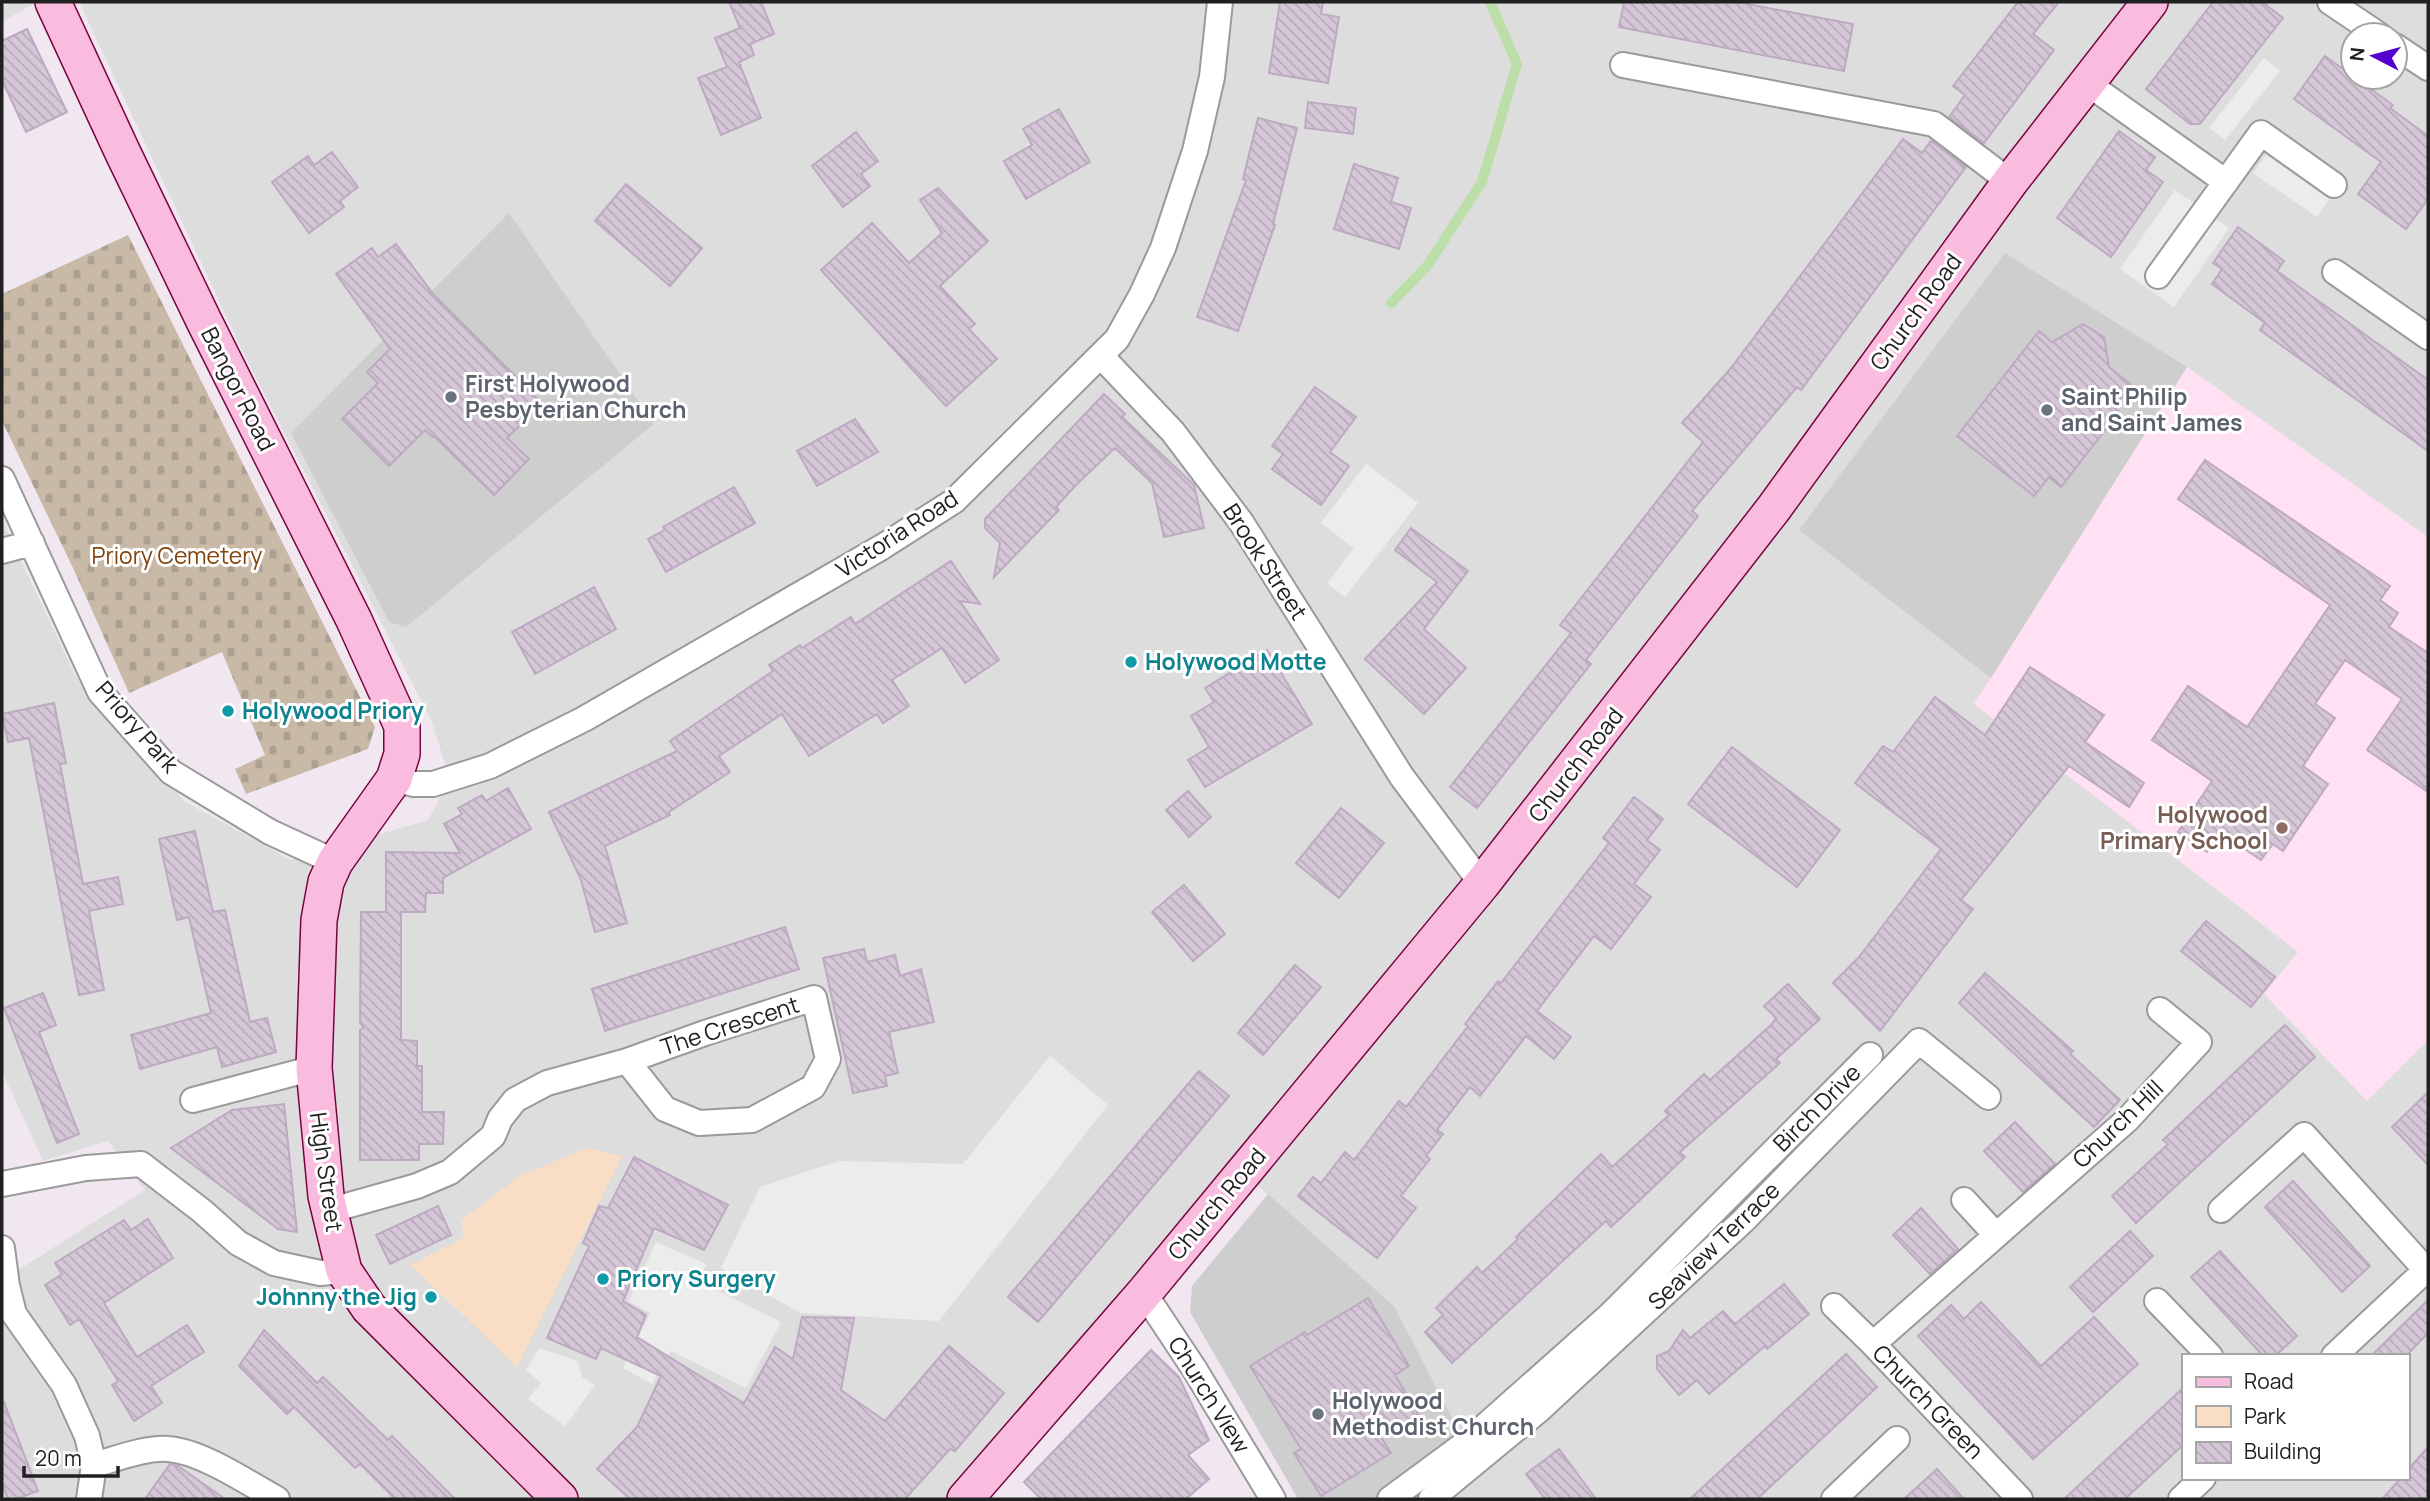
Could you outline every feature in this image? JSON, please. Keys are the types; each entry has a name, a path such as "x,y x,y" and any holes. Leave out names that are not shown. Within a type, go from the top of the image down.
{"street":[{"name":"Bangor Road","path":"53,2 133,176 354,620 402,726 402,754 394,779"},
{"name":"Victoria Road","path":"394,779 413,784 433,784 489,766 584,719 882,547 954,501 1117,339 1142,294 1181,200 1195,151 1209,89 1220,2"},
{"name":"Church Road","path":"965,1499 1144,1293 1482,884 1774,508 2010,182 2150,2"},
{"path":"2330,2 2358,21"},
{"path":"2409,55 2428,68"},
{"path":"1623,65 1934,124 2010,182"},
{"path":"2087,83 2226,183"},
{"path":"2158,276 2261,133 2334,185"},
{"path":"2335,272 2428,337"},
{"name":"Brook Street","path":"1101,356 1173,432 1241,522 1402,777 1482,884"},
{"name":"Priory Park","path":"2,479 100,692 171,772 270,832 335,862"},
{"path":"2,551 32,543"},
{"name":"High Street","path":"394,779 335,862 326,883 318,920 314,1068 328,1211 344,1270 369,1308 560,1499"},
{"name":"The Crescent","path":"328,1211 417,1186 450,1172 493,1136 500,1119 515,1100 547,1083 627,1061 705,1032 814,998 828,1059 813,1087 752,1120 699,1123 665,1109 627,1061"},
{"name":"Church Hill","path":"1873,1344 2127,1120 2199,1042 2160,1010"},
{"name":"Seaview Terrace","path":"1432,1499 1539,1410 1743,1221 1919,1041 1989,1097"},
{"name":"Birch Drive","path":"1390,1499 1466,1443 1609,1315 1870,1055"},
{"path":"193,1100 314,1068"},
{"path":"2221,1210 2304,1135 2427,1269 2336,1354"},
{"path":"2,1184 86,1168 141,1164 238,1243 274,1263 320,1273 344,1270"},
{"path":"1964,1200 1996,1235"},
{"path":"2,1248 14,1314 64,1385 87,1436 94,1465 89,1499"},
{"name":"Church View","path":"1144,1293 1195,1370 1273,1499"},
{"path":"2157,1301 2208,1354"},
{"name":"Church Green","path":"1834,1306 2021,1499"},
{"path":"1834,1499 1897,1439"},
{"path":"94,1465 167,1448 189,1453 277,1499"},
{"path":"2181,1499 2201,1480"}],"shaded area":[{"path":"2,2 37,2 2,22"},
{"path":"79,2 2428,2 2428,1499 1372,1499 1460,1435 1394,1306 1237,1167 950,1499 2,1499 2,1280 145,1190 108,1141 43,1161 2,1071 2,520 77,679 184,801 291,860 428,820 450,779 431,720 242,350"},
{"path":"2264,58 2280,71 2225,140 2209,128"},
{"path":"2266,155 2329,199 2317,217 2253,173"},
{"path":"2175,190 2229,228 2174,307 2120,269"},
{"path":"509,213 654,424 406,627 389,622 291,433"},
{"path":"2005,253 2187,367 1991,678 1799,530"},
{"name":"Holywood Primary School","path":"2187,367 2428,537 2428,1040 2367,1101 2264,994 2298,952 1974,704"},
{"path":"1366,464 1418,503 1345,597 1327,583 1354,548 1321,523"},
{"path":"1050,1056 1108,1105 939,1321 800,1313 721,1268 760,1187 839,1161 963,1164"},
{"path":"1268,1194 1394,1306 1461,1435 1372,1499 1298,1499 1190,1312 1192,1286"},
{"path":"656,1242 707,1264 698,1281 781,1322 746,1388 671,1351 652,1384 623,1368 650,1313 629,1301"},
{"path":"539,1348 578,1361 582,1377 595,1385 565,1426 528,1399 541,1383 526,1370"}],"green space":[{"name":"Priory Cemetery","path":"128,235 375,727 368,749 246,794 235,769 265,755 222,652 129,693 74,570 2,421 2,294"},
{"path":"586,1148 622,1156 517,1367 411,1265 464,1238 461,1221 518,1177"}],"building":[{"path":"729,2 761,2 774,34 750,44 754,55 739,62 761,118 721,135 698,78 727,67 715,38 740,28"},
{"path":"1280,2 1323,2 1321,14 1339,17 1328,83 1269,73"},
{"path":"1624,2 1737,2 1853,24 1844,71 1619,27"},
{"path":"2018,2 2059,2 2033,34 2054,50 1984,143 1949,117 1965,95 1953,86"},
{"path":"2213,2 2262,2 2283,18 2200,124 2190,124 2146,89"},
{"path":"27,29 67,112 26,132 2,80 2,41"},
{"path":"2325,56 2339,66 2339,91 2374,91 2393,105 2390,108 2428,136 2428,199 2406,229 2358,194 2381,162 2294,99"},
{"path":"1308,102 1356,108 1353,134 1305,128"},
{"path":"1059,109 1090,162 1026,199 1004,161 1032,145 1023,129"},
{"path":"1258,118 1297,128 1273,224 1275,225 1238,331 1197,317 1246,180 1243,179"},
{"path":"2119,131 2155,157 2146,170 2163,182 2111,257 2057,218"},
{"path":"856,132 878,161 861,174 870,186 843,207 812,166"},
{"path":"1903,139 1922,153 1931,141 1966,167 1801,390 1797,387 1692,511 1698,516 1586,660 1591,664 1477,808 1450,787 1571,633 1560,625 1703,442 1682,423 1731,368"},
{"path":"332,152 358,187 340,201 344,207 309,233 272,182 308,156 314,165"},
{"path":"1354,164 1398,178 1391,202 1411,208 1399,249 1334,229"},
{"path":"626,184 702,248 670,286 595,221"},
{"path":"938,188 988,241 940,286 975,324 969,329 997,359 946,406 821,270 872,223 909,263 942,233 920,200"},
{"path":"2238,227 2284,261 2277,271 2428,380 2428,451 2260,330 2265,323 2212,284 2222,269 2213,263"},
{"path":"396,244 433,294 542,403 507,438 529,459 494,495 425,430 389,466 342,419 378,383 367,372 390,349 336,274 372,248 378,257"},
{"name":"Saint Philip and Saint James","path":"2083,324 2104,337 2109,367 2131,385 2114,408 2119,412 2061,487 2049,477 2034,496 1957,436 2039,331 2052,342"},
{"path":"1315,387 1356,417 1330,452 1349,466 1321,505 1272,469 1283,454 1272,446"},
{"path":"1104,394 1125,414 1122,417 1194,485 1204,528 1164,537 1152,483 1115,448 1077,484 1056,507 1059,510 994,577 1000,543 985,528 985,519"},
{"path":"855,419 878,452 817,486 797,451"},
{"path":"2205,460 2390,586 2380,600 2398,613 2389,627 2428,653 2428,792 2367,750 2402,699 2345,660 2315,704 2335,718 2303,766 2328,784 2283,851 2273,844 2261,860 2221,833 2207,852 2178,832 2212,781 2152,740 2188,686 2247,727 2330,605 2178,499"},
{"path":"734,487 755,523 666,572 648,539 665,530 663,527"},
{"path":"1411,528 1468,571 1424,629 1466,668 1424,714 1365,659 1437,582 1395,550"},
{"path":"951,561 980,604 960,601 999,660 965,683 942,648 892,680 909,706 883,723 877,714 809,756 782,714 719,756 730,772 669,812 670,815 605,846 627,923 595,932 581,880 549,812 677,751 670,741 773,671 769,665 851,617 855,624"},
{"path":"594,587 616,629 535,674 512,632"},
{"path":"1267,650 1312,724 1205,787 1188,760 1209,747 1191,716 1214,702 1205,688"},
{"path":"2030,667 2104,715 2085,742 2144,783 2129,807 2069,766 1961,900 1973,909 1880,1031 1833,983 1859,957 1941,849 1855,783 1883,746 1893,752 1935,697 1985,735"},
{"path":"54,703 66,763 60,764 83,884 118,877 123,904 89,911 104,990 79,995 29,738 8,742 2,714"},
{"path":"1732,747 1840,830 1797,887 1688,804"},
{"path":"508,788 531,829 443,878 443,893 426,893 425,912 401,912 401,1040 417,1041 417,1066 422,1066 422,1112 444,1112 443,1144 419,1144 419,1160 360,1160 360,1030 363,1028 360,1022 361,912 386,912 386,852 460,853 444,824 462,814 458,808 482,795 486,801"},
{"path":"1188,791 1211,817 1189,837 1166,810"},
{"path":"1634,797 1663,819 1647,840 1660,850 1634,884 1651,897 1611,949 1594,936 1537,1011 1571,1037 1554,1059 1526,1036 1480,1096 1470,1087 1437,1130 1443,1134 1426,1156 1430,1159 1401,1196 1416,1208 1377,1258 1298,1196 1313,1177 1321,1183 1345,1152 1354,1160 1399,1101 1406,1107 1468,1026 1465,1024 1498,981 1501,983 1609,843 1603,838"},
{"path":"1341,808 1384,843 1339,898 1296,863"},
{"path":"195,831 213,912 225,910 250,1022 267,1018 276,1052 222,1067 217,1047 140,1069 131,1035 211,1013 189,917 177,920 159,839"},
{"path":"1184,885 1225,934 1193,961 1152,912"},
{"path":"2206,921 2275,977 2251,1007 2181,951"},
{"path":"785,927 799,969 605,1031 592,989"},
{"path":"864,949 867,962 895,955 900,976 921,969 934,1022 889,1032 898,1073 885,1076 887,1086 853,1093 823,958"},
{"path":"1295,965 1321,987 1263,1055 1238,1033"},
{"path":"1985,973 2073,1051 2070,1054 2120,1100 2094,1127 1959,1003"},
{"path":"1788,984 1820,1019 1776,1059 1780,1063 1680,1152 1685,1157 1641,1199 1611,1227 1606,1221 1452,1363 1425,1332 1443,1315 1436,1308 1477,1267 1482,1273 1601,1154 1612,1167 1669,1115 1665,1111 1704,1074 1710,1080 1772,1024 1776,1018 1764,1006"},
{"path":"43,993 56,1025 39,1032 79,1134 57,1143 4,1008"},
{"path":"2285,1025 2315,1057 2136,1223 2112,1196 2168,1144 2163,1140"},
{"path":"1199,1071 1229,1096 1038,1322 1008,1297"},
{"path":"2428,1092 2428,1165 2392,1127"},
{"path":"284,1104 297,1232 278,1229 171,1148 232,1110"},
{"path":"2015,1122 2055,1164 2023,1192 1984,1151"},
{"path":"634,1157 728,1205 704,1250 654,1228 623,1301 646,1315 637,1337 744,1403 775,1347 793,1359 802,1317 854,1318 841,1390 885,1421 949,1346 1004,1393 955,1451 950,1449 905,1499 630,1499 597,1469 637,1427 661,1376 601,1348 596,1359 547,1338 589,1246 583,1243 599,1206 608,1208"},
{"path":"2293,1181 2370,1266 2342,1292 2265,1207"},
{"path":"438,1206 451,1235 390,1264 376,1235"},
{"path":"1921,1208 1958,1249 1930,1274 1893,1235"},
{"path":"148,1219 173,1258 104,1303 137,1357 187,1325 204,1352 151,1386 162,1403 134,1421 112,1385 118,1381 79,1319 70,1325 45,1285 62,1274 55,1263 124,1220 131,1230"},
{"path":"2130,1231 2153,1256 2093,1312 2070,1287"},
{"path":"2220,1251 2297,1336 2277,1354 2261,1354 2191,1277"},
{"path":"1784,1284 1809,1314 1767,1349 1765,1346 1709,1394 1697,1380 1679,1395 1657,1369 1657,1356 1669,1351 1683,1330 1690,1338 1723,1311 1735,1324"},
{"name":"Holywood Methodist Church","path":"1368,1298 1409,1366 1395,1375 1418,1414 1381,1437 1391,1453 1321,1496 1294,1453 1301,1449 1250,1366"},
{"path":"2428,1300 2428,1333 2408,1354 2373,1354"},
{"path":"1981,1302 2041,1366 2094,1317 2138,1364 2033,1459 1918,1336 1951,1305 1964,1319"},
{"path":"264,1330 317,1383 323,1377 388,1440 392,1436 455,1499 395,1499 360,1464 355,1468 294,1407 287,1414 239,1366"},
{"path":"1151,1350 1179,1377 1209,1440 1188,1455 1209,1479 1186,1499 1041,1499 1024,1482"},
{"path":"1846,1354 1877,1387 1798,1461 1757,1499 1690,1499"},
{"path":"2182,1389 2182,1446 2138,1487 2125,1499 2064,1499"},
{"path":"2,1402 38,1491 16,1499 8,1499 2,1483"},
{"path":"2428,1447 2428,1499 2382,1499 2399,1480 2409,1480 2409,1469"},
{"path":"1559,1449 1596,1499 1545,1499 1526,1474"},
{"path":"170,1464 178,1466 225,1499 145,1499"},
{"path":"1937,1469 1964,1499 1904,1499"}],"waterway":[{"path":"1391,303 1427,266 1482,182 1517,64 1490,2"}],"place":[{"name":"First Holywood Pesbyterian Church","path":"451,397"},
{"name":"Saint Philip and Saint James","path":"2047,410"},
{"name":"Holywood Motte","path":"1131,662"},
{"name":"Holywood Priory","path":"228,711"},
{"name":"Holywood Primary School","path":"2282,828"},
{"name":"Priory Surgery","path":"603,1279"},
{"name":"Johnny the Jig","path":"431,1297"},
{"name":"Holywood Methodist Church","path":"1318,1414"}]}
